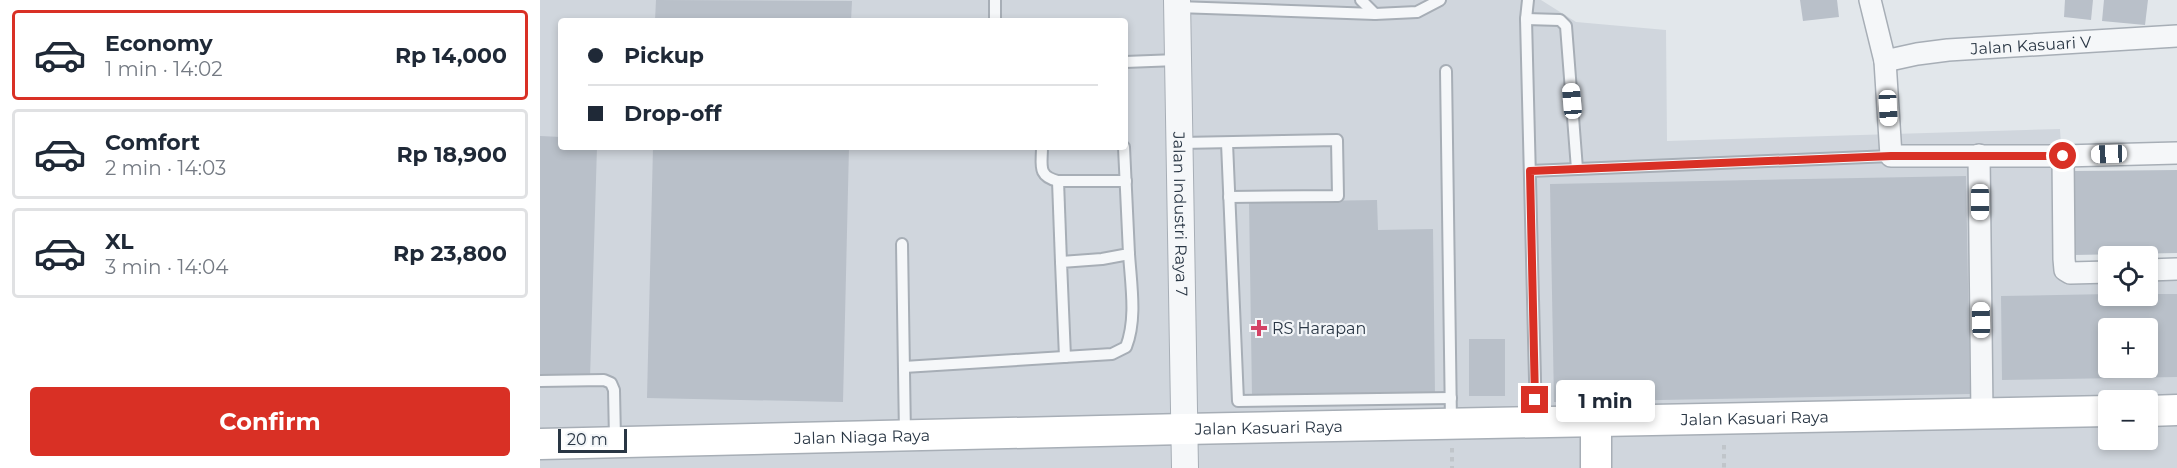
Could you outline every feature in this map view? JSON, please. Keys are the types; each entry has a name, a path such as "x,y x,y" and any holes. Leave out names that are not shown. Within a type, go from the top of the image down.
{"main road":[{"path":"2158,411 2177,410"},
{"name":"Jalan Kasuari Raya","path":"1184,429 1451,411 1536,423 2098,411"},
{"path":"1596,422 1596,468"},
{"name":"Jalan Niaga Raya","path":"540,444 1184,429"}],"street":[{"path":"1870,0 1885,62 1891,156 2063,156 2177,153"},
{"name":"Jalan Industri Raya 7","path":"1177,4 1185,468"},
{"name":"Jalan Kasuari V","path":"1885,62 1917,54 1948,50 2177,36"},
{"path":"1979,155 1982,414"},
{"path":"2063,156 2066,270 2070,273 2098,272"},
{"path":"2158,270 2177,269"}],"lane":[{"path":"995,0 995,18"},
{"path":"1361,0 1375,14"},
{"path":"1177,4 1375,14 1417,12 1440,0"},
{"path":"1528,0 1526,19 1536,423"},
{"path":"1526,19 1560,20 1566,26 1577,169"},
{"path":"1128,62 1178,60"},
{"path":"1227,142 1238,402 1451,411 1446,71"},
{"path":"1181,143 1336,140 1338,196 1229,197"},
{"path":"1042,150 1042,170 1045,177 1058,181 1126,181"},
{"path":"904,367 1112,354 1126,347 1131,335 1132,322 1124,150"},
{"path":"1530,171 1891,156"},
{"path":"1058,181 1065,357"},
{"path":"902,244 905,435"},
{"path":"1061,262 1102,259 1129,254"},
{"path":"540,381 604,380 611,383 614,390 615,442"}],"shaded area":[{"path":"540,0 1541,0 1576,22 1666,30 1667,141 2060,129 2069,274 2098,273 2098,306 2158,306 2158,272 2177,271 2177,468 540,468"}],"building":[{"path":"656,0 852,1 851,18 655,18"},
{"path":"1800,0 1837,0 1839,17 1803,21"},
{"path":"2065,0 2093,0 2091,20 2064,17"},
{"path":"2104,0 2148,0 2145,25 2102,21"},
{"path":"540,136 558,137 558,150 597,150 590,379 540,377"},
{"path":"653,150 849,150 843,402 647,398"},
{"path":"2177,170 2177,253 2158,253 2158,246 2098,246 2098,255 2074,255 2073,171"},
{"path":"1966,176 1970,394 1554,402 1550,184"},
{"path":"1377,200 1378,230 1433,229 1435,394 1252,396 1249,202"},
{"path":"2098,294 2098,306 2158,306 2158,294 2177,294 2177,377 2158,377 2158,318 2098,318 2098,378 2119,378 2002,380 2001,296"},
{"path":"1469,339 1505,339 1505,396 1469,396"}],"place":[{"name":"RS Harapan","path":"1259,328"}],"route":[{"path":"1535,400 1530,171 1891,156 2063,156"}]}
